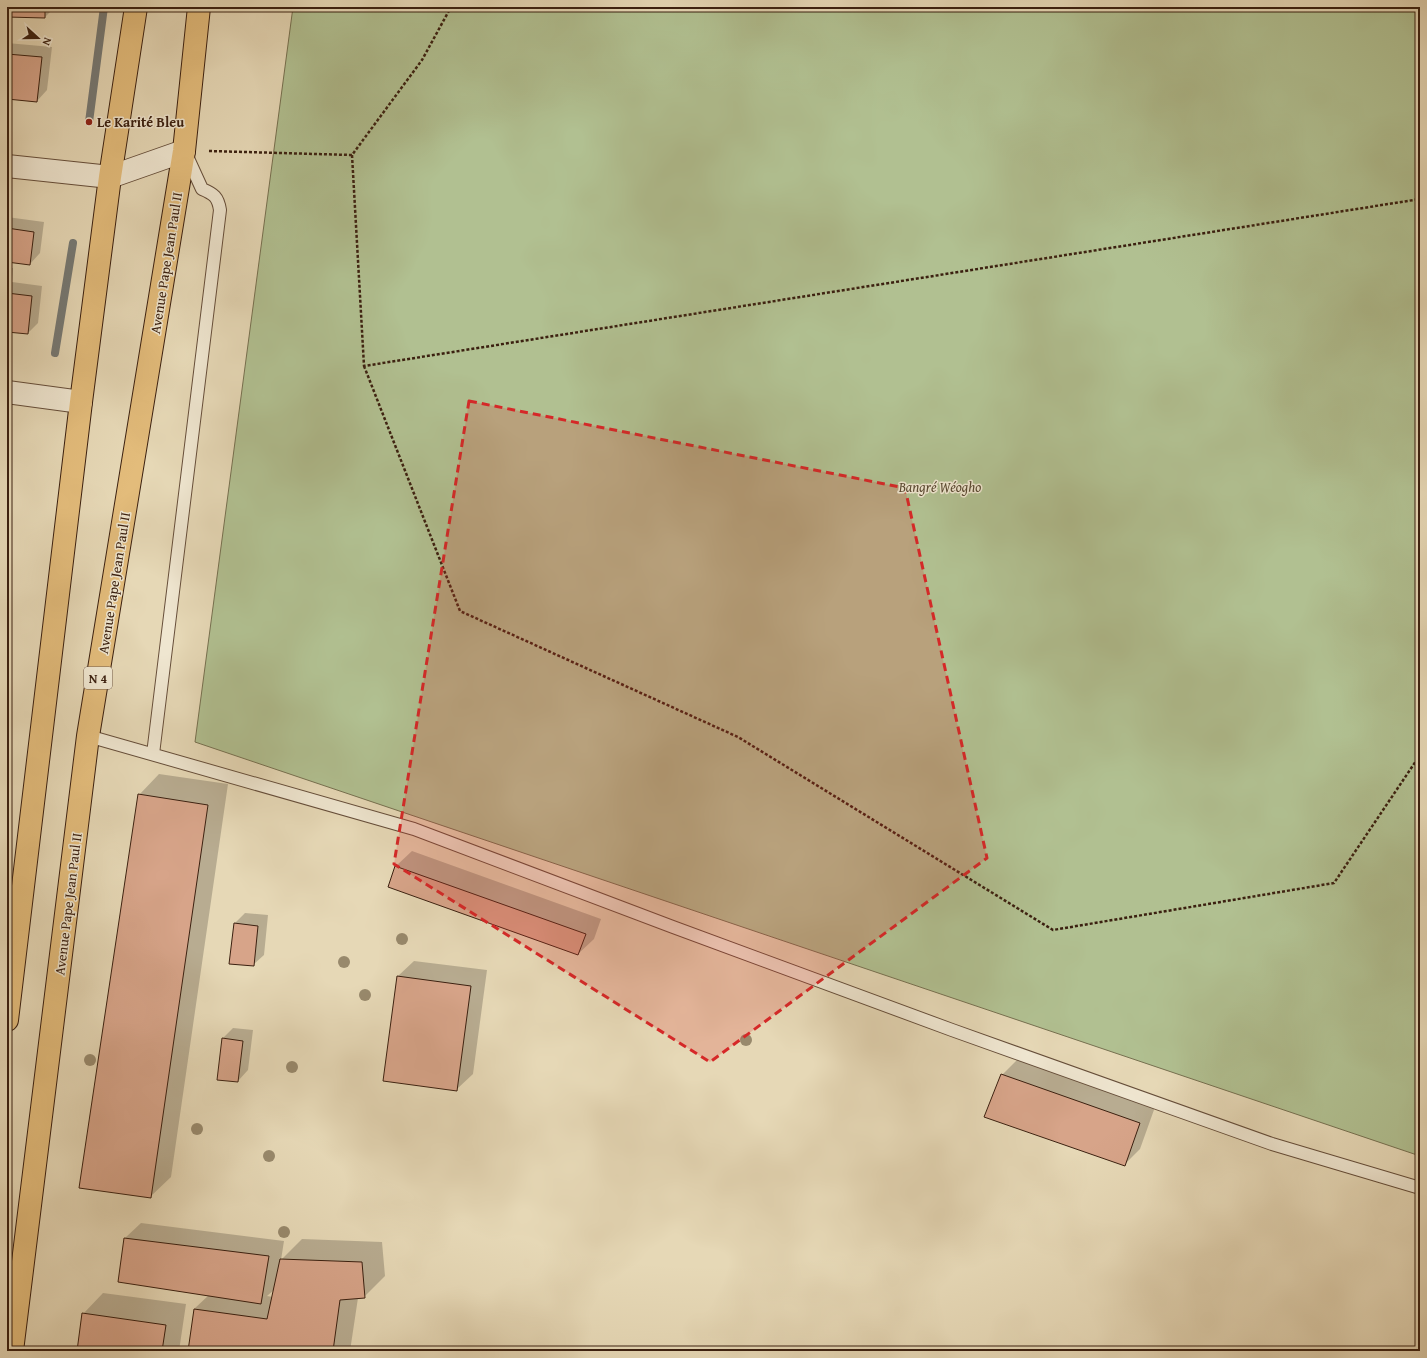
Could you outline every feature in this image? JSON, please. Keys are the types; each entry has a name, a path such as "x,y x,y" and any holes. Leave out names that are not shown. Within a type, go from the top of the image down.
{"highway":[{"path":"7,1020 110,178 136,7"},
{"name":"Avenue Pape Jean Paul II","path":"12,1351 88,736 184,151 199,7"}],"street":[{"path":"7,166 110,178 184,151"},
{"path":"7,392 82,402"}],"lane":[{"path":"152,754 220,210 219,202 212,193 202,189 184,151"},
{"path":"88,736 414,828 673,927 952,1030 1272,1144 1420,1188"}],"path":[{"path":"451,7 422,60 352,155 364,366 460,611 738,737 1053,930 1334,883 1420,755"},
{"path":"184,151 352,155"},
{"path":"364,366 1420,199"}],"highlighted area":[{"path":"469,401 905,488 987,858 710,1062 394,864"}],"green space":[{"name":"Bangré Wéogho","path":"293,7 1420,7 1420,1156 195,742"}],"building":[{"path":"7,7 45,7 45,18 7,17"},
{"path":"7,54 42,57 37,102 7,99"},
{"path":"7,228 34,232 30,265 7,262"},
{"path":"7,293 32,296 28,334 7,332"},
{"path":"138,794 208,805 151,1198 79,1188"},
{"path":"395,866 586,934 578,955 388,887"},
{"path":"234,923 258,926 254,966 229,964"},
{"path":"397,976 471,986 457,1091 383,1081"},
{"path":"222,1038 243,1041 238,1082 217,1080"},
{"path":"1001,1074 1140,1123 1125,1166 984,1117"},
{"path":"124,1238 269,1256 261,1304 118,1282"},
{"path":"280,1259 362,1262 365,1298 340,1300 333,1351 188,1351 194,1309 267,1319"},
{"path":"82,1313 166,1325 162,1351 77,1351"}],"waterway":[{"path":"89,122 104,7"},
{"path":"55,353 73,243"}],"place":[{"name":"Le Karité Bleu","path":"89,122"}]}
